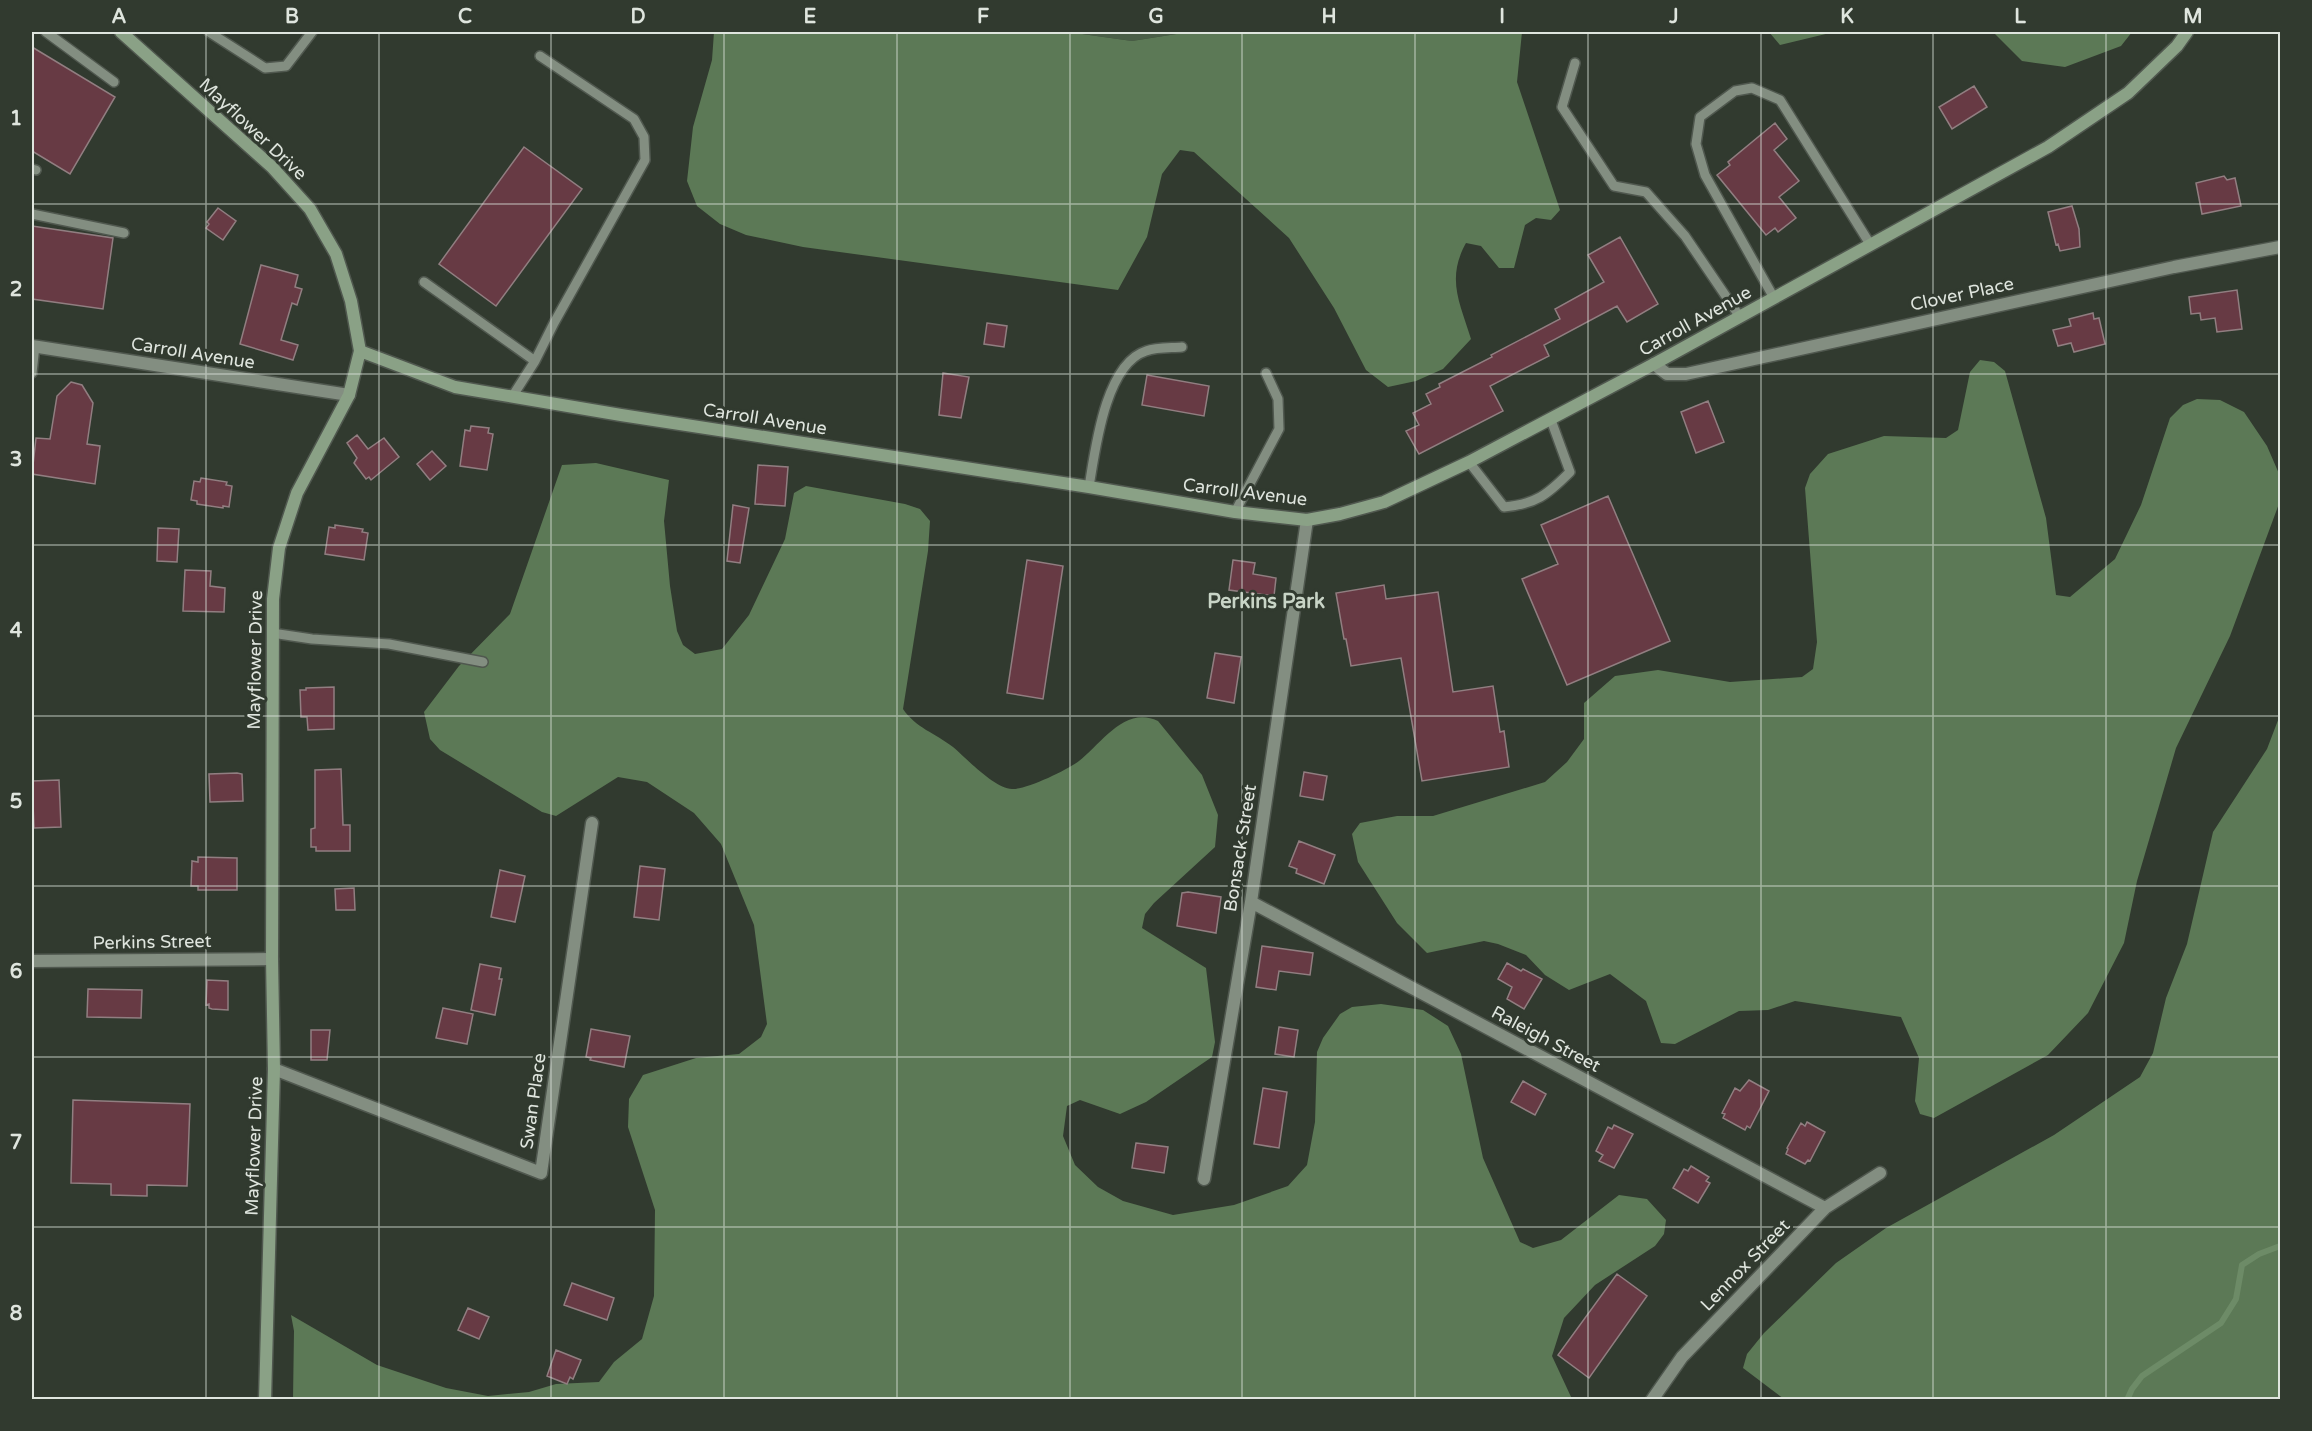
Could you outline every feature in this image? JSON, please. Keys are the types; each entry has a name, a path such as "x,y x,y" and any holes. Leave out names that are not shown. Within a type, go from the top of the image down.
{"street":[{"name":"Mayflower Drive","path":"121,32 272,167 310,209 336,254 351,301 360,351 349,395 297,493 279,548 273,599 274,1069 266,1400"},
{"name":"Carroll Avenue","path":"360,351 455,387 1234,512 1307,520 1384,502 1551,420 1740,317 2058,140 2128,93 2177,46 2187,32"},
{"name":"Clover Place","path":"1654,364 1667,374 1686,374 2139,274 2280,247"},
{"name":"Carroll Avenue","path":"33,346 349,395"},
{"name":"Bonsack Street","path":"1204,1179 1251,902 1307,520"},
{"name":"Swan Place","path":"274,1069 541,1173 591,823"},
{"name":"Raleigh Street","path":"1251,902 1825,1208"},
{"name":"Perkins Street","path":"32,961 272,959"},
{"name":"Lennox Street","path":"1652,1400 1682,1357 1825,1208 1880,1173"}],"lane":[{"path":"46,32 114,82"},
{"path":"209,32 265,68 286,66 312,32"},
{"path":"512,397 536,361 554,323 645,160 646,148 644,137 634,119 540,56"},
{"path":"1575,63 1562,107 1614,186 1646,192 1685,236 1740,317"},
{"path":"1774,298 1705,175 1695,144 1700,117 1735,91 1752,88 1780,100 1870,244"},
{"path":"32,214 124,232"},
{"path":"424,282 536,361"},
{"path":"32,373 33,346"},
{"path":"1089,487 1102,413 1122,368 1144,351 1182,347"},
{"path":"1234,512 1279,429 1278,399 1266,373"},
{"path":"1469,462 1503,507 1521,505 1548,494 1570,472 1551,420"},
{"path":"272,633 322,640 389,644 483,662"}],"green space":[{"path":"714,32 1068,32 1132,41 1189,32 1522,32 1517,82 1560,210 1551,220 1536,218 1525,225 1514,268 1499,268 1481,246 1466,243 1460,256 1456,280 1459,302 1471,339 1443,369 1416,381 1388,387 1366,370 1334,308 1289,238 1194,152 1180,150 1162,174 1147,237 1118,290 803,247 746,235 720,224 697,206 687,181 693,127 712,60"},
{"path":"1068,32 1189,32 1132,41"},
{"path":"1769,32 1834,32 1780,45"},
{"path":"1993,32 2132,32 2121,46 2065,67 2022,61"},
{"path":"1980,360 1994,362 2005,371 2046,518 2056,595 2070,597 2115,559 2141,505 2170,418 2183,405 2197,399 2220,400 2244,412 2267,446 2280,476 2280,501 2230,636 2176,748 2137,881 2124,943 2088,1013 2048,1055 1934,1118 1920,1114 1915,1101 1919,1058 1901,1017 1795,1001 1768,1010 1739,1011 1675,1044 1661,1043 1646,1001 1610,974 1569,990 1545,975 1526,955 1498,944 1484,941 1427,953 1397,923 1358,862 1352,834 1360,823 1397,816 1433,816 1545,782 1567,762 1584,739 1584,703 1615,676 1658,670 1730,682 1802,677 1813,669 1817,642 1805,488 1810,474 1828,454 1884,436 1946,438 1958,430 1970,372"},
{"path":"596,463 669,480 664,521 670,586 677,631 683,645 695,654 722,649 749,615 785,539 794,493 806,486 905,504 920,509 930,521 928,551 903,709 920,726 953,747 989,779 1005,788 1027,786 1073,765 1124,722 1146,717 1158,721 1202,775 1218,815 1215,847 1154,903 1145,914 1142,928 1206,968 1215,1042 1212,1057 1146,1102 1120,1114 1080,1100 1067,1106 1063,1136 1075,1165 1098,1187 1123,1201 1173,1215 1234,1205 1288,1186 1307,1165 1315,1122 1317,1052 1323,1038 1340,1014 1352,1007 1381,1004 1423,1010 1448,1026 1461,1054 1483,1158 1520,1242 1533,1248 1561,1240 1619,1195 1647,1199 1666,1220 1664,1234 1655,1246 1595,1285 1564,1318 1552,1356 1572,1399 293,1399 294,1331 291,1315 377,1365 446,1388 488,1396 529,1392 556,1384 599,1382 614,1362 642,1339 654,1296 655,1210 628,1127 629,1099 643,1075 696,1058 739,1054 761,1037 767,1024 754,925 721,844 694,813 647,782 618,777 556,816 542,812 440,750 430,739 424,712 459,666 510,614 562,465"},
{"path":"2280,715 2280,1399 1784,1399 1743,1368 1747,1354 1764,1333 1836,1263 1886,1228 2054,1135 2140,1077 2153,1053 2166,998 2187,944 2213,832 2267,749"}],"building":[{"path":"32,47 115,97 70,174 32,151"},
{"path":"1974,86 1987,107 1952,129 1939,107"},
{"path":"1775,123 1787,139 1774,150 1799,181 1779,197 1796,218 1778,232 1775,228 1766,235 1717,175 1730,165 1728,162"},
{"path":"524,147 582,189 496,306 439,264"},
{"path":"2224,176 2227,180 2235,178 2241,206 2202,214 2196,183"},
{"path":"2072,206 2079,229 2080,247 2060,251 2058,244 2056,245 2048,212"},
{"path":"218,208 236,221 223,240 206,228 209,224 207,222"},
{"path":"32,226 113,238 103,309 32,299"},
{"path":"1620,237 1658,304 1627,322 1617,306 1544,345 1549,356 1490,386 1503,411 1419,454 1406,431 1419,425 1413,413 1431,404 1426,394 1440,387 1439,384 1560,319 1555,309 1604,282 1588,255"},
{"path":"261,265 298,275 295,287 302,289 297,305 292,303 281,340 298,345 293,360 240,344"},
{"path":"2237,290 2242,329 2217,332 2215,318 2201,320 2200,313 2191,314 2189,297"},
{"path":"2093,313 2094,319 2099,318 2105,344 2074,352 2071,343 2058,346 2053,330 2071,326 2069,319"},
{"path":"987,323 1007,326 1004,347 984,344"},
{"path":"943,373 969,377 961,418 939,415"},
{"path":"1147,375 1209,386 1204,416 1142,405"},
{"path":"71,382 82,385 93,403 87,444 100,446 95,484 32,474 36,438 50,439 57,396"},
{"path":"1708,401 1724,442 1696,453 1681,412"},
{"path":"471,426 489,428 488,433 493,434 487,470 460,466 465,430 470,431"},
{"path":"357,435 368,449 384,438 399,457 371,480 369,477 366,479 354,463 357,458 347,443"},
{"path":"432,451 446,466 430,480 417,464"},
{"path":"758,465 788,467 785,506 755,504"},
{"path":"201,478 227,482 226,485 232,486 229,507 197,504 197,501 191,500 194,481 200,482"},
{"path":"1608,496 1670,641 1567,685 1522,579 1558,564 1541,525"},
{"path":"733,505 749,508 740,563 727,561"},
{"path":"335,525 363,529 362,532 368,533 364,560 325,554 329,527 335,528"},
{"path":"158,528 179,529 177,562 157,561"},
{"path":"1027,560 1063,566 1043,699 1007,693"},
{"path":"1233,560 1255,563 1253,574 1276,578 1274,596 1229,590"},
{"path":"185,570 211,571 210,586 225,588 224,612 183,611"},
{"path":"1384,585 1386,599 1438,592 1453,692 1493,686 1500,732 1504,731 1509,767 1422,781 1401,658 1351,666 1346,639 1344,639 1336,593"},
{"path":"1215,653 1241,657 1234,703 1207,698"},
{"path":"334,687 334,729 308,730 307,717 301,717 300,690"},
{"path":"341,769 343,825 350,825 350,851 316,851 316,847 311,847 311,829 315,828 315,770"},
{"path":"1304,772 1327,776 1323,800 1300,796"},
{"path":"209,774 242,774 243,801 210,802"},
{"path":"59,780 61,827 34,828 32,781"},
{"path":"1299,841 1335,855 1324,884 1296,873 1297,869 1289,866"},
{"path":"198,857 237,858 237,890 198,890 198,886 191,886 192,861 198,862"},
{"path":"640,866 665,869 659,920 634,917"},
{"path":"500,870 525,876 515,922 491,917"},
{"path":"354,888 355,910 336,910 335,889"},
{"path":"1182,893 1221,897 1216,933 1177,926"},
{"path":"1262,946 1313,953 1310,975 1279,971 1276,990 1256,987"},
{"path":"1507,963 1542,979 1524,1009 1507,999 1512,987 1498,979"},
{"path":"480,964 501,968 499,979 502,979 495,1015 471,1010"},
{"path":"207,980 228,981 228,1010 212,1009 209,1008 209,1004 206,1005"},
{"path":"88,989 142,990 141,1018 87,1017"},
{"path":"443,1008 473,1014 467,1044 436,1038"},
{"path":"1279,1027 1298,1030 1294,1057 1275,1054"},
{"path":"591,1029 630,1036 624,1067 590,1060 591,1058 586,1057"},
{"path":"311,1030 330,1030 327,1060 311,1060"},
{"path":"1749,1080 1769,1091 1750,1128 1747,1126 1745,1130 1723,1118 1725,1114 1722,1113 1735,1088 1740,1091"},
{"path":"1523,1081 1546,1094 1535,1115 1511,1102"},
{"path":"1263,1088 1287,1092 1279,1148 1254,1144"},
{"path":"73,1100 190,1104 187,1186 147,1185 147,1196 111,1195 111,1184 71,1183"},
{"path":"1807,1122 1825,1132 1810,1161 1808,1160 1805,1164 1786,1154 1801,1123 1805,1126"},
{"path":"1614,1125 1633,1134 1614,1168 1599,1161 1603,1155 1596,1151 1608,1127 1612,1129"},
{"path":"1136,1143 1168,1147 1164,1173 1132,1168"},
{"path":"1691,1166 1709,1177 1706,1181 1710,1183 1698,1203 1673,1188 1684,1169 1688,1171"},
{"path":"1617,1274 1647,1296 1589,1378 1558,1355"},
{"path":"572,1283 614,1298 607,1320 564,1305"},
{"path":"468,1308 489,1317 479,1339 458,1330"},
{"path":"556,1350 581,1360 573,1379 570,1377 567,1384 547,1376"}],"waterway":[{"path":"2127,1400 2142,1376 2221,1323 2236,1299 2242,1265 2259,1254 2280,1246"}],"district":[{"name":"Perkins Park","path":"1266,602"}]}
